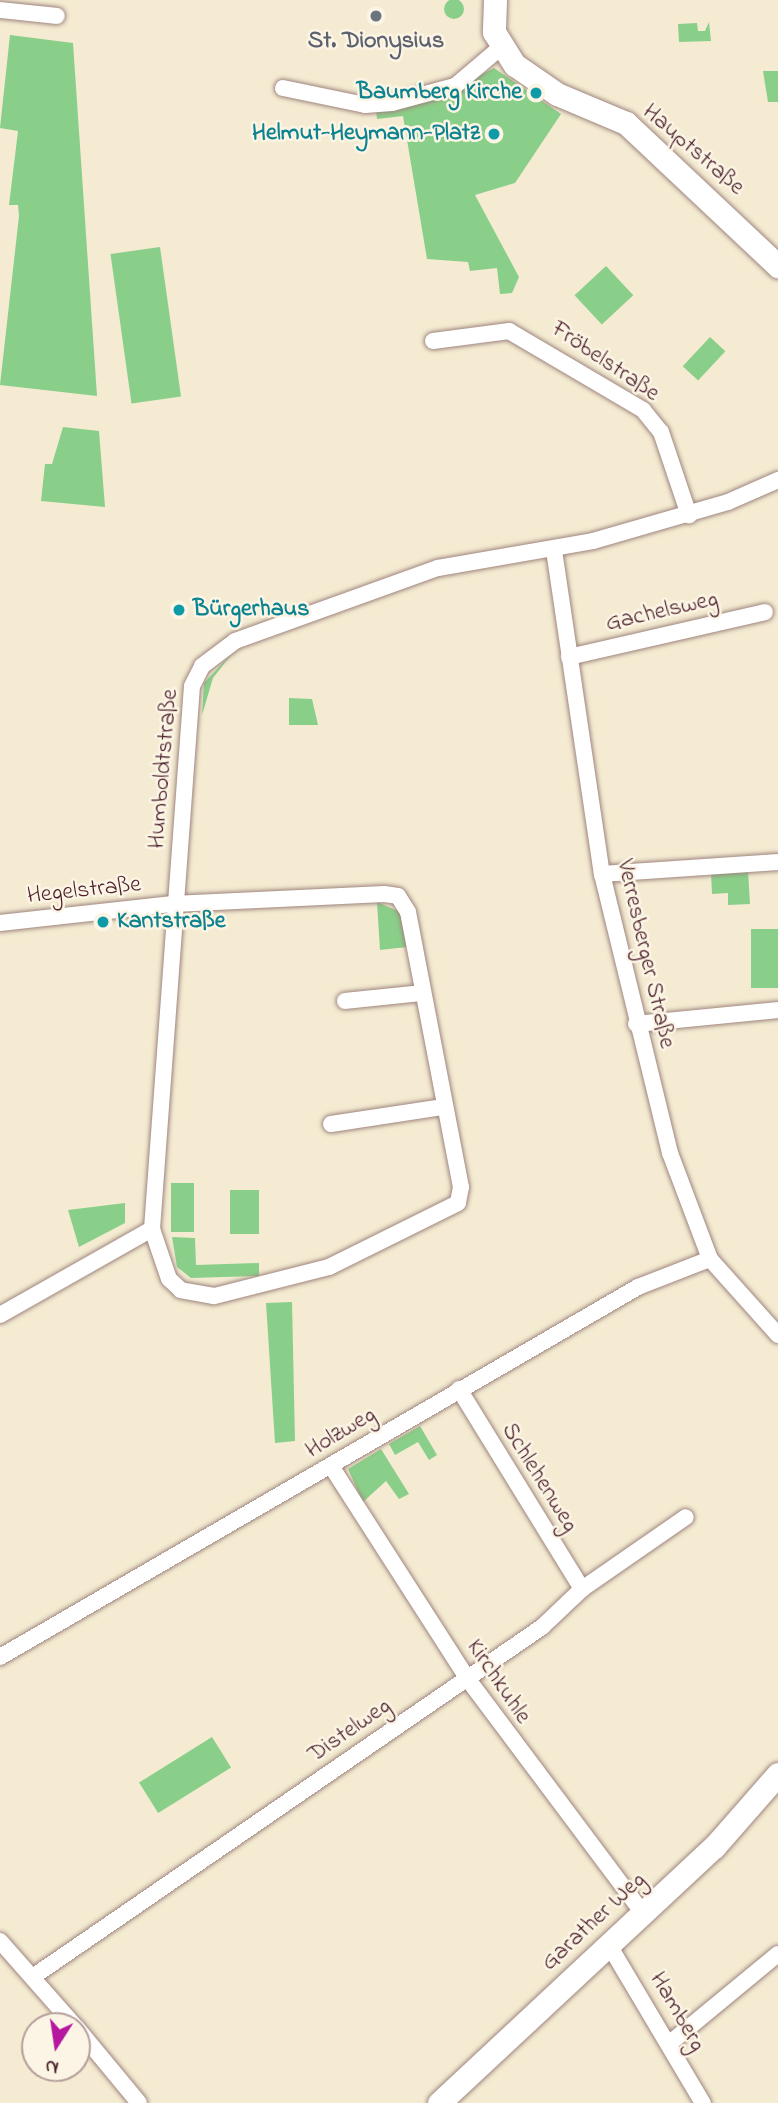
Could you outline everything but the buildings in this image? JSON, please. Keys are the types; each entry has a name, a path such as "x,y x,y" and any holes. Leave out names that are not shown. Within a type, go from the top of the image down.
{"street":[{"path":"283,89 365,105 391,103 455,86 500,48 495,0"},
{"path":"0,10 57,16"},
{"name":"Hauptstraße","path":"500,48 550,90 626,123 778,266"},
{"name":"Fröbelstraße","path":"433,341 509,331 643,410 661,432 689,515"},
{"name":"Humboldtstraße","path":"152,1229 173,904 192,686 217,651 438,568 554,550 689,515 778,480"},
{"name":"Verresberger Straße","path":"554,550 602,874 636,1024 670,1153 710,1259 778,1335"},
{"name":"Gachelsweg","path":"569,657 765,612"},
{"path":"602,874 778,862"},
{"name":"Hegelstraße","path":"0,923 173,904 398,896 408,912 423,993"},
{"path":"0,1315 152,1229 169,1279 200,1296 275,1285 385,1244 457,1203 461,1187 423,993 345,1001"},
{"path":"636,1024 778,1010"},
{"path":"331,1124 444,1107"},
{"name":"Holzweg","path":"0,1657 638,1287 710,1259"},
{"name":"Schlehenweg","path":"458,1389 582,1589"},
{"name":"Kirchkuhle","path":"331,1466 467,1678 643,1913"},
{"name":"Distelweg","path":"34,1976 542,1627 582,1589 686,1517"},
{"name":"Garather Weg","path":"439,2103 733,1828 778,1774"},
{"path":"0,1941 64,2012"},
{"name":"Hamberg","path":"609,1945 670,2043 703,2103"},
{"path":"670,2043 778,1954"},
{"path":"91,2045 139,2103"}],"green space":[{"path":"454,-1 461,2 464,9 461,16 454,19 447,16 444,9 447,2"},
{"path":"709,22 711,41 679,42 678,24 697,23 698,31 705,31"},
{"path":"10,35 73,43 97,396 0,385 19,216 18,205 9,205 18,131 0,128"},
{"path":"494,68 561,114 515,183 475,195 519,277 512,293 500,294 497,268 470,271 468,262 427,259 403,116 377,119 376,111 431,101"},
{"path":"763,71 778,71 778,102 768,102"},
{"path":"160,247 181,397 132,403 110,254"},
{"path":"606,266 633,295 602,325 575,295"},
{"path":"710,337 725,351 698,381 683,366"},
{"path":"63,427 99,431 105,507 41,501 45,464 52,464"},
{"path":"233,652 213,678 202,715 204,683"},
{"path":"289,698 312,699 318,725 289,725"},
{"path":"748,870 750,904 728,905 728,893 712,894 711,872"},
{"path":"377,902 400,912 407,947 380,950"},
{"path":"751,929 778,929 778,988 751,988"},
{"path":"171,1183 194,1183 194,1232 171,1232"},
{"path":"230,1190 259,1190 259,1234 230,1234"},
{"path":"125,1203 125,1223 79,1247 68,1210"},
{"path":"172,1237 195,1238 196,1265 259,1263 259,1276 191,1278 177,1267"},
{"path":"292,1302 295,1441 275,1443 266,1303"},
{"path":"420,1426 437,1455 429,1460 418,1442 395,1455 389,1444"},
{"path":"381,1449 409,1494 399,1499 386,1481 363,1502 348,1469"},
{"path":"212,1737 231,1768 158,1813 139,1783"}],"place":[{"name":"St. Dionysius","path":"376,16"},
{"name":"Baumberg Kirche","path":"536,93"},
{"name":"Helmut-Heymann-Platz","path":"494,134"},
{"name":"Bürgerhaus","path":"179,610"},
{"name":"Kantstraße","path":"103,922"}]}
